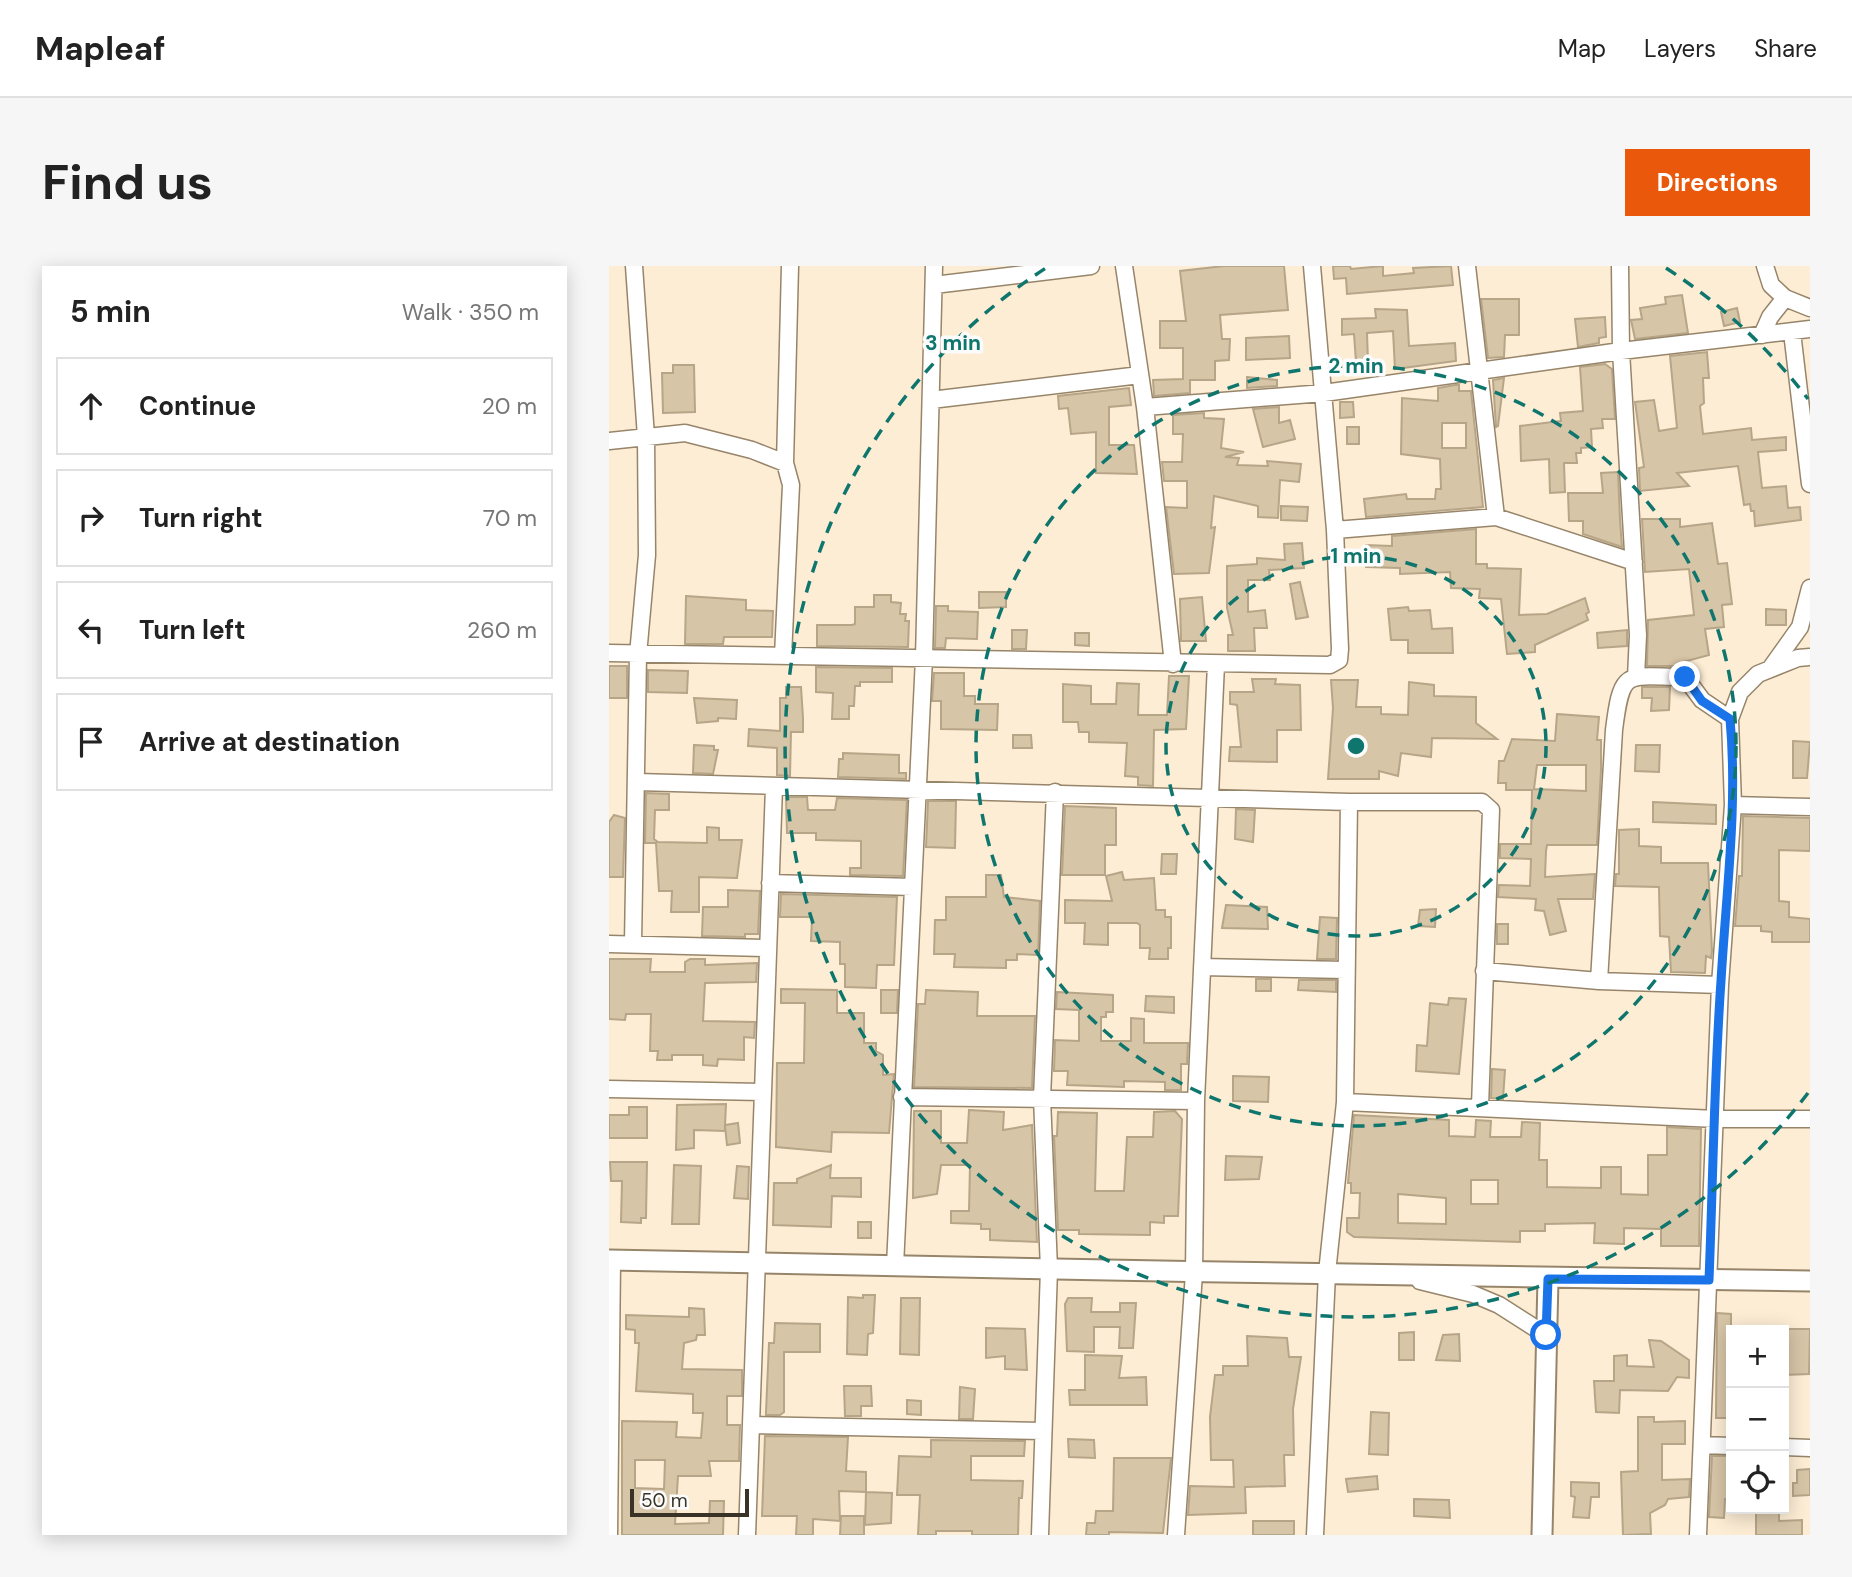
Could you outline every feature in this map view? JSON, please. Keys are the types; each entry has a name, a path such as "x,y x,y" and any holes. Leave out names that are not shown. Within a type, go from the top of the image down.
{"street":[{"path":"633,943 638,655 647,555 646,437 634,266"},
{"path":"783,656 791,485 785,463 790,266"},
{"path":"895,1266 925,658 934,266"},
{"path":"934,285 1010,271 1091,266"},
{"path":"1124,266 1145,407 1173,664"},
{"path":"609,653 1330,665 1339,660 1335,530 1312,266"},
{"path":"1467,266 1477,373 1496,517"},
{"path":"1619,266 1621,351 1638,635 1636,677"},
{"path":"1765,266 1771,285 1785,298 1810,308"},
{"path":"1762,335 1770,317 1785,298"},
{"path":"1145,407 1324,393 1621,351 1810,329"},
{"path":"1792,332 1810,484"},
{"path":"931,400 1140,375"},
{"path":"609,441 685,433 752,450 785,463"},
{"path":"1335,530 1496,517 1634,562"},
{"path":"1770,669 1800,627 1810,588"},
{"path":"1698,1535 1720,985 1733,805 1730,719 1740,692 1758,674 1798,658 1810,657"},
{"path":"1176,1535 1194,1273 1196,1101 1216,664"},
{"path":"1599,981 1614,730 1619,690 1626,681 1636,677 1685,677 1702,701 1730,719"},
{"path":"637,782 1349,802 1482,802 1491,810 1480,1106"},
{"path":"747,1535 774,787"},
{"path":"1040,1535 1049,1269 1042,1098 1055,792"},
{"path":"1315,1535 1327,1273 1345,1102 1349,802"},
{"path":"1733,805 1810,807"},
{"path":"770,883 913,887"},
{"path":"609,944 767,948"},
{"path":"1202,967 1346,970"},
{"path":"1484,971 1599,981 1720,985"},
{"path":"609,1090 762,1092"},
{"path":"902,1097 1196,1101"},
{"path":"1345,1102 1480,1106 1716,1119 1810,1119"},
{"path":"609,1535 611,1261 1194,1273 1327,1273 1407,1278 1810,1281"},
{"path":"1407,1278 1473,1294 1499,1305 1546,1335"},
{"path":"1542,1535 1548,1279"},
{"path":"753,1425 1043,1431"},
{"path":"1702,1446 1726,1446"},
{"path":"1789,1447 1810,1448"}],"building":[{"path":"1224,266 1284,266 1288,310 1220,315 1222,339 1230,339 1229,360 1215,361 1215,380 1190,380 1190,393 1154,396 1153,380 1183,379 1183,348 1160,348 1160,321 1186,321 1180,271"},
{"path":"1333,266 1350,266 1351,269 1383,266 1383,276 1414,273 1413,268 1451,266 1453,285 1347,294 1346,278 1334,279"},
{"path":"1682,295 1688,333 1635,339 1631,320 1642,319 1640,308 1666,304 1665,297"},
{"path":"1481,299 1519,299 1519,335 1505,335 1504,357 1488,358"},
{"path":"1737,308 1740,322 1724,326 1721,312"},
{"path":"1375,309 1407,310 1409,346 1455,343 1456,361 1395,369 1393,331 1367,333 1368,361 1356,362 1354,334 1342,335 1342,319 1376,318"},
{"path":"1605,317 1606,337 1599,338 1599,343 1578,347 1575,319"},
{"path":"1289,336 1290,358 1246,360 1246,338"},
{"path":"1707,352 1709,378 1703,378 1704,403 1700,406 1703,434 1751,428 1752,440 1786,437 1786,450 1758,452 1762,488 1786,486 1788,508 1800,507 1801,520 1755,526 1754,511 1751,511 1750,504 1744,505 1738,466 1677,473 1689,486 1640,491 1639,468 1644,467 1635,402 1654,400 1659,431 1677,428 1670,356"},
{"path":"1605,364 1612,369 1615,419 1602,419 1603,428 1591,429 1592,447 1581,448 1581,453 1576,453 1577,463 1564,463 1565,492 1550,493 1549,459 1521,461 1520,426 1561,421 1560,413 1583,411 1580,367"},
{"path":"673,365 694,365 695,412 663,413 662,373 673,373"},
{"path":"1247,377 1277,380 1277,386 1247,388"},
{"path":"1504,378 1498,426 1496,427 1493,380"},
{"path":"1459,385 1459,391 1471,391 1483,507 1366,517 1364,499 1406,494 1407,499 1435,499 1436,489 1441,489 1440,459 1401,454 1402,398 1438,401 1438,388","holes":["1442,423 1466,423 1466,448 1442,448"]},
{"path":"1129,388 1131,405 1109,407 1109,445 1134,445 1137,474 1096,473 1096,432 1071,434 1068,408 1059,409 1058,396"},
{"path":"1340,402 1353,402 1354,417 1340,418"},
{"path":"1279,407 1279,423 1290,420 1295,439 1263,447 1253,409"},
{"path":"1204,413 1204,418 1224,419 1221,448 1244,452 1225,457 1239,458 1237,465 1268,466 1267,461 1301,464 1299,482 1280,480 1278,518 1258,517 1258,506 1214,496 1211,528 1215,527 1209,573 1174,574 1166,507 1187,508 1187,481 1164,481 1162,462 1182,462 1183,434 1173,434 1173,415"},
{"path":"1347,427 1359,427 1359,444 1347,444"},
{"path":"1618,472 1622,547 1583,534 1583,521 1569,521 1568,493 1603,493 1601,473"},
{"path":"1281,506 1308,507 1307,521 1281,520"},
{"path":"1642,519 1680,519 1680,527 1712,523 1718,564 1727,563 1732,604 1722,605 1724,627 1705,629 1709,655 1683,662 1683,666 1647,666 1648,620 1694,615 1689,569 1645,572"},
{"path":"1476,529 1476,564 1487,564 1487,568 1521,569 1519,615 1547,614 1585,598 1588,620 1535,645 1535,652 1507,654 1501,599 1479,598 1480,589 1451,588 1450,572 1400,574 1400,568 1366,567 1366,545 1392,546 1392,536"},
{"path":"1302,543 1304,568 1269,570 1270,580 1248,580 1248,612 1265,610 1267,628 1254,628 1255,651 1228,651 1228,635 1233,635 1227,608 1227,566 1257,564 1257,558 1285,560 1284,544"},
{"path":"1300,582 1308,617 1296,619 1290,584"},
{"path":"979,592 1006,592 1006,607 979,608"},
{"path":"874,595 891,595 891,602 901,603 900,614 906,614 905,621 909,621 908,647 817,646 817,625 855,624 855,607 874,607"},
{"path":"686,596 746,600 746,610 773,611 772,637 724,637 723,644 685,644"},
{"path":"1202,597 1206,641 1181,641 1180,599"},
{"path":"936,606 948,606 948,611 978,612 977,639 946,638 945,648 935,648"},
{"path":"1408,607 1409,611 1430,610 1432,629 1452,628 1453,653 1408,653 1408,640 1391,640 1388,609"},
{"path":"1766,609 1786,610 1786,625 1766,625"},
{"path":"1012,630 1027,630 1026,649 1012,649"},
{"path":"1627,630 1627,646 1598,648 1597,633"},
{"path":"1075,633 1089,633 1089,646 1075,645"},
{"path":"609,666 627,666 627,698 609,698"},
{"path":"816,667 892,668 892,682 860,682 860,686 855,686 854,706 849,706 849,719 832,719 833,693 816,692"},
{"path":"648,670 688,671 687,693 648,692"},
{"path":"934,673 964,673 964,696 975,696 975,704 998,704 997,730 941,729 941,701 932,701"},
{"path":"1169,676 1189,676 1186,729 1154,730 1153,786 1138,785 1138,777 1125,776 1127,743 1089,742 1089,732 1079,732 1078,722 1063,722 1063,684 1091,686 1091,704 1116,704 1117,683 1139,684 1138,715 1167,715"},
{"path":"1252,679 1276,679 1275,684 1300,685 1301,730 1277,730 1277,762 1229,761 1230,747 1241,747 1237,705 1230,704 1230,692 1254,692"},
{"path":"1331,680 1358,680 1356,707 1381,707 1381,714 1408,715 1409,682 1434,685 1434,696 1476,697 1476,723 1497,739 1432,738 1431,757 1401,753 1398,776 1379,771 1379,779 1328,779 1333,708"},
{"path":"786,687 801,687 803,718 803,732 791,732 790,776 777,775 777,748 748,746 749,729 780,731 780,698 786,698"},
{"path":"1642,687 1670,687 1669,710 1651,711 1652,698 1642,698"},
{"path":"694,698 737,700 736,719 718,718 718,721 697,723"},
{"path":"1557,714 1599,717 1597,740 1601,740 1601,770 1597,845 1547,845 1545,877 1595,874 1593,899 1558,899 1566,931 1550,935 1544,911 1535,910 1536,899 1498,897 1499,885 1530,886 1531,859 1500,858 1500,844 1531,844 1532,790 1506,790 1506,783 1498,783 1499,761 1504,761 1512,739 1555,741","holes":["1537,765 1586,765 1586,791 1534,789"]},
{"path":"1013,735 1031,735 1032,748 1013,748"},
{"path":"1793,741 1810,742 1807,778 1793,778"},
{"path":"694,745 714,746 714,750 718,750 713,774 693,773"},
{"path":"1636,745 1660,745 1659,772 1635,771"},
{"path":"843,753 899,755 899,773 906,773 906,779 838,777 839,759 843,759"},
{"path":"646,793 669,794 669,810 655,810 654,839 658,842 707,843 707,827 719,828 719,840 742,840 737,878 699,877 699,912 671,912 672,891 659,891 656,843 645,843"},
{"path":"786,797 807,797 808,810 835,810 837,798 907,800 903,876 850,875 850,868 861,868 861,841 816,840 816,833 787,833"},
{"path":"928,801 956,801 955,848 926,847"},
{"path":"1653,802 1716,805 1716,824 1653,822"},
{"path":"1065,806 1116,808 1116,845 1105,845 1105,875 1062,875"},
{"path":"1236,809 1255,810 1253,842 1235,839"},
{"path":"614,815 625,818 623,877 609,877 609,822"},
{"path":"1743,816 1810,818 1810,851 1779,850 1779,901 1789,902 1789,917 1810,919 1810,942 1772,942 1772,932 1761,931 1761,926 1735,926 1739,876 1742,876"},
{"path":"1639,829 1639,846 1661,847 1661,863 1708,863 1712,951 1711,958 1706,956 1705,973 1671,972 1669,937 1660,936 1659,887 1615,886 1616,874 1619,874 1619,830"},
{"path":"1162,854 1177,854 1176,874 1161,874"},
{"path":"1122,872 1124,880 1154,878 1156,910 1165,910 1165,917 1171,917 1171,948 1168,948 1168,959 1149,959 1150,948 1140,948 1140,925 1137,923 1108,923 1108,945 1084,944 1085,923 1065,923 1065,900 1112,901 1106,876"},
{"path":"986,875 1001,875 1004,897 1040,901 1038,955 1017,954 1017,960 1006,960 1006,968 954,967 955,954 934,954 935,920 946,920 946,897 986,897"},
{"path":"728,890 760,891 758,934 745,934 745,937 702,936 703,907 728,907"},
{"path":"781,894 897,897 894,965 877,965 876,988 845,987 845,964 840,964 840,942 811,941 812,917 780,917"},
{"path":"1226,905 1267,907 1268,929 1222,928"},
{"path":"1436,909 1435,927 1418,926 1420,910"},
{"path":"1320,917 1337,918 1336,959 1317,959"},
{"path":"1497,924 1508,924 1508,944 1497,944"},
{"path":"609,959 651,959 650,972 685,972 685,962 690,959 705,959 705,965 757,963 756,982 705,983 703,1021 755,1022 754,1038 744,1037 744,1060 718,1059 717,1066 703,1065 703,1055 672,1055 672,1060 657,1060 658,1051 650,1051 651,1014 626,1014 625,1020 609,1019"},
{"path":"1256,979 1271,979 1271,991 1256,991"},
{"path":"1299,980 1336,980 1336,992 1298,990"},
{"path":"781,989 837,990 837,1013 864,1013 864,1043 876,1043 876,1051 883,1055 883,1075 894,1074 889,1133 832,1132 831,1152 776,1147 777,1063 804,1063 805,1003 781,1003"},
{"path":"881,990 898,990 897,1013 881,1013"},
{"path":"926,990 978,992 977,1016 1035,1016 1032,1088 914,1087 918,1004 925,1004"},
{"path":"1057,992 1113,995 1113,1012 1106,1012 1106,1017 1101,1017 1101,1041 1131,1041 1131,1018 1144,1019 1144,1043 1188,1043 1187,1064 1181,1064 1181,1090 1165,1090 1165,1082 1124,1081 1124,1087 1067,1085 1068,1071 1054,1071 1055,1040 1079,1041 1079,1010 1056,1009"},
{"path":"1146,996 1174,997 1174,1013 1145,1011"},
{"path":"1449,998 1466,999 1459,1074 1416,1071 1417,1045 1427,1046 1430,1003 1448,1005"},
{"path":"1492,1069 1505,1070 1503,1099 1491,1098"},
{"path":"1233,1076 1269,1077 1268,1102 1233,1101"},
{"path":"726,1104 725,1125 738,1123 740,1143 727,1145 725,1126 725,1131 694,1130 694,1148 676,1150 677,1105"},
{"path":"629,1107 647,1107 647,1138 609,1138 609,1115 629,1115"},
{"path":"969,1110 1004,1112 1003,1130 1032,1125 1037,1242 990,1240 990,1229 981,1229 981,1224 951,1223 951,1211 969,1211 970,1165 941,1165 937,1194 913,1198 914,1111 941,1111 941,1143 967,1143"},
{"path":"1175,1111 1182,1119 1178,1216 1164,1216 1164,1223 1150,1222 1150,1235 1079,1234 1079,1230 1058,1230 1054,1136 1057,1136 1058,1112 1097,1113 1095,1191 1124,1191 1127,1137 1153,1137 1154,1112"},
{"path":"1354,1115 1449,1120 1449,1136 1475,1137 1476,1120 1491,1121 1490,1137 1521,1137 1522,1122 1540,1123 1539,1160 1547,1160 1547,1187 1601,1188 1601,1167 1621,1167 1621,1194 1648,1195 1648,1155 1667,1155 1667,1127 1701,1129 1699,1246 1661,1246 1661,1229 1624,1228 1624,1244 1594,1243 1595,1223 1545,1224 1545,1231 1520,1231 1520,1242 1354,1237 1347,1232 1347,1218 1359,1218 1360,1193 1351,1193 1351,1183 1348,1183","holes":["1471,1180 1498,1180 1498,1204 1471,1204","1398,1194 1446,1198 1446,1224 1398,1223"]},
{"path":"1226,1156 1262,1157 1259,1179 1225,1180"},
{"path":"610,1162 647,1162 646,1218 641,1218 641,1223 621,1222 622,1181 611,1181"},
{"path":"674,1165 701,1166 699,1224 672,1224"},
{"path":"831,1165 830,1178 861,1178 861,1197 832,1196 831,1227 773,1225 774,1183 797,1183 797,1179"},
{"path":"737,1166 749,1167 748,1199 734,1198"},
{"path":"858,1222 871,1222 871,1238 858,1238"},
{"path":"863,1295 875,1295 873,1333 868,1334 867,1355 847,1354 848,1297 863,1298"},
{"path":"901,1298 920,1298 919,1355 900,1354"},
{"path":"1068,1298 1092,1298 1091,1312 1120,1312 1120,1303 1136,1303 1133,1348 1119,1348 1120,1327 1094,1327 1094,1352 1067,1351 1065,1304"},
{"path":"689,1308 704,1309 705,1335 697,1335 696,1340 684,1343 682,1369 742,1370 742,1396 727,1396 727,1425 740,1425 739,1461 709,1461 711,1476 678,1476 675,1524 709,1523 710,1501 724,1501 723,1535 622,1535 622,1421 677,1422 676,1437 701,1438 703,1413 693,1413 693,1394 636,1391 639,1343 635,1343 635,1330 626,1329 626,1315 689,1317","holes":["635,1460 665,1460 664,1489 635,1488"]},
{"path":"1717,1313 1731,1314 1731,1325 1726,1325 1726,1418 1716,1418"},
{"path":"775,1323 820,1324 820,1352 784,1352 784,1412 780,1415 766,1415 769,1343 774,1343"},
{"path":"986,1328 1025,1329 1027,1370 1005,1369 1005,1356 986,1358"},
{"path":"1789,1329 1810,1329 1809,1374 1789,1375"},
{"path":"1414,1332 1414,1360 1399,1360 1399,1333"},
{"path":"1459,1334 1460,1361 1436,1360 1443,1335"},
{"path":"1247,1336 1287,1338 1289,1357 1301,1357 1293,1409 1294,1455 1284,1455 1285,1486 1245,1487 1246,1513 1188,1515 1190,1486 1234,1487 1233,1460 1211,1460 1210,1417 1215,1375 1223,1375 1223,1366 1248,1366"},
{"path":"1649,1340 1661,1341 1689,1360 1689,1378 1677,1377 1668,1391 1620,1390 1619,1413 1596,1412 1594,1381 1614,1381 1614,1356 1627,1355 1627,1366 1654,1367"},
{"path":"1085,1355 1122,1356 1119,1378 1146,1377 1147,1405 1070,1405 1069,1390 1085,1390"},
{"path":"844,1386 871,1386 872,1406 861,1406 861,1416 845,1416"},
{"path":"960,1387 975,1389 973,1419 959,1419"},
{"path":"907,1400 921,1401 921,1415 907,1414"},
{"path":"1371,1412 1389,1413 1388,1455 1369,1454"},
{"path":"1638,1417 1654,1417 1654,1422 1685,1421 1685,1444 1662,1444 1662,1480 1690,1479 1689,1497 1668,1499 1665,1505 1650,1513 1651,1534 1623,1535 1621,1472 1638,1471"},
{"path":"765,1436 848,1437 846,1471 866,1472 866,1492 839,1491 840,1521 813,1519 813,1535 796,1535 797,1516 762,1516"},
{"path":"1068,1439 1094,1440 1095,1458 1069,1457"},
{"path":"931,1440 1025,1441 1024,1456 971,1456 971,1480 1023,1481 1022,1498 1019,1498 1018,1535 972,1535 972,1531 936,1531 936,1535 918,1535 920,1495 897,1495 899,1456 931,1457"},
{"path":"1712,1456 1726,1456 1724,1518 1709,1517"},
{"path":"1114,1458 1171,1458 1163,1533 1109,1532 1109,1535 1086,1535 1087,1523 1095,1523 1096,1511 1113,1511"},
{"path":"1810,1469 1810,1495 1793,1496 1797,1470"},
{"path":"1377,1476 1378,1489 1348,1492 1346,1479"},
{"path":"1571,1482 1599,1483 1599,1497 1591,1497 1589,1518 1573,1517 1575,1497 1571,1496"},
{"path":"866,1492 892,1493 891,1523 865,1525"},
{"path":"1414,1499 1449,1500 1450,1518 1414,1516"},
{"path":"1756,1514 1779,1514 1779,1521 1802,1520 1802,1535 1756,1535"},
{"path":"841,1516 864,1516 864,1535 840,1535"},
{"path":"1253,1521 1294,1521 1294,1535 1253,1535"}],"route":[{"path":"1546,1335 1548,1279 1709,1280 1720,985 1733,805 1732,742 1730,719 1702,701 1685,677"}]}
